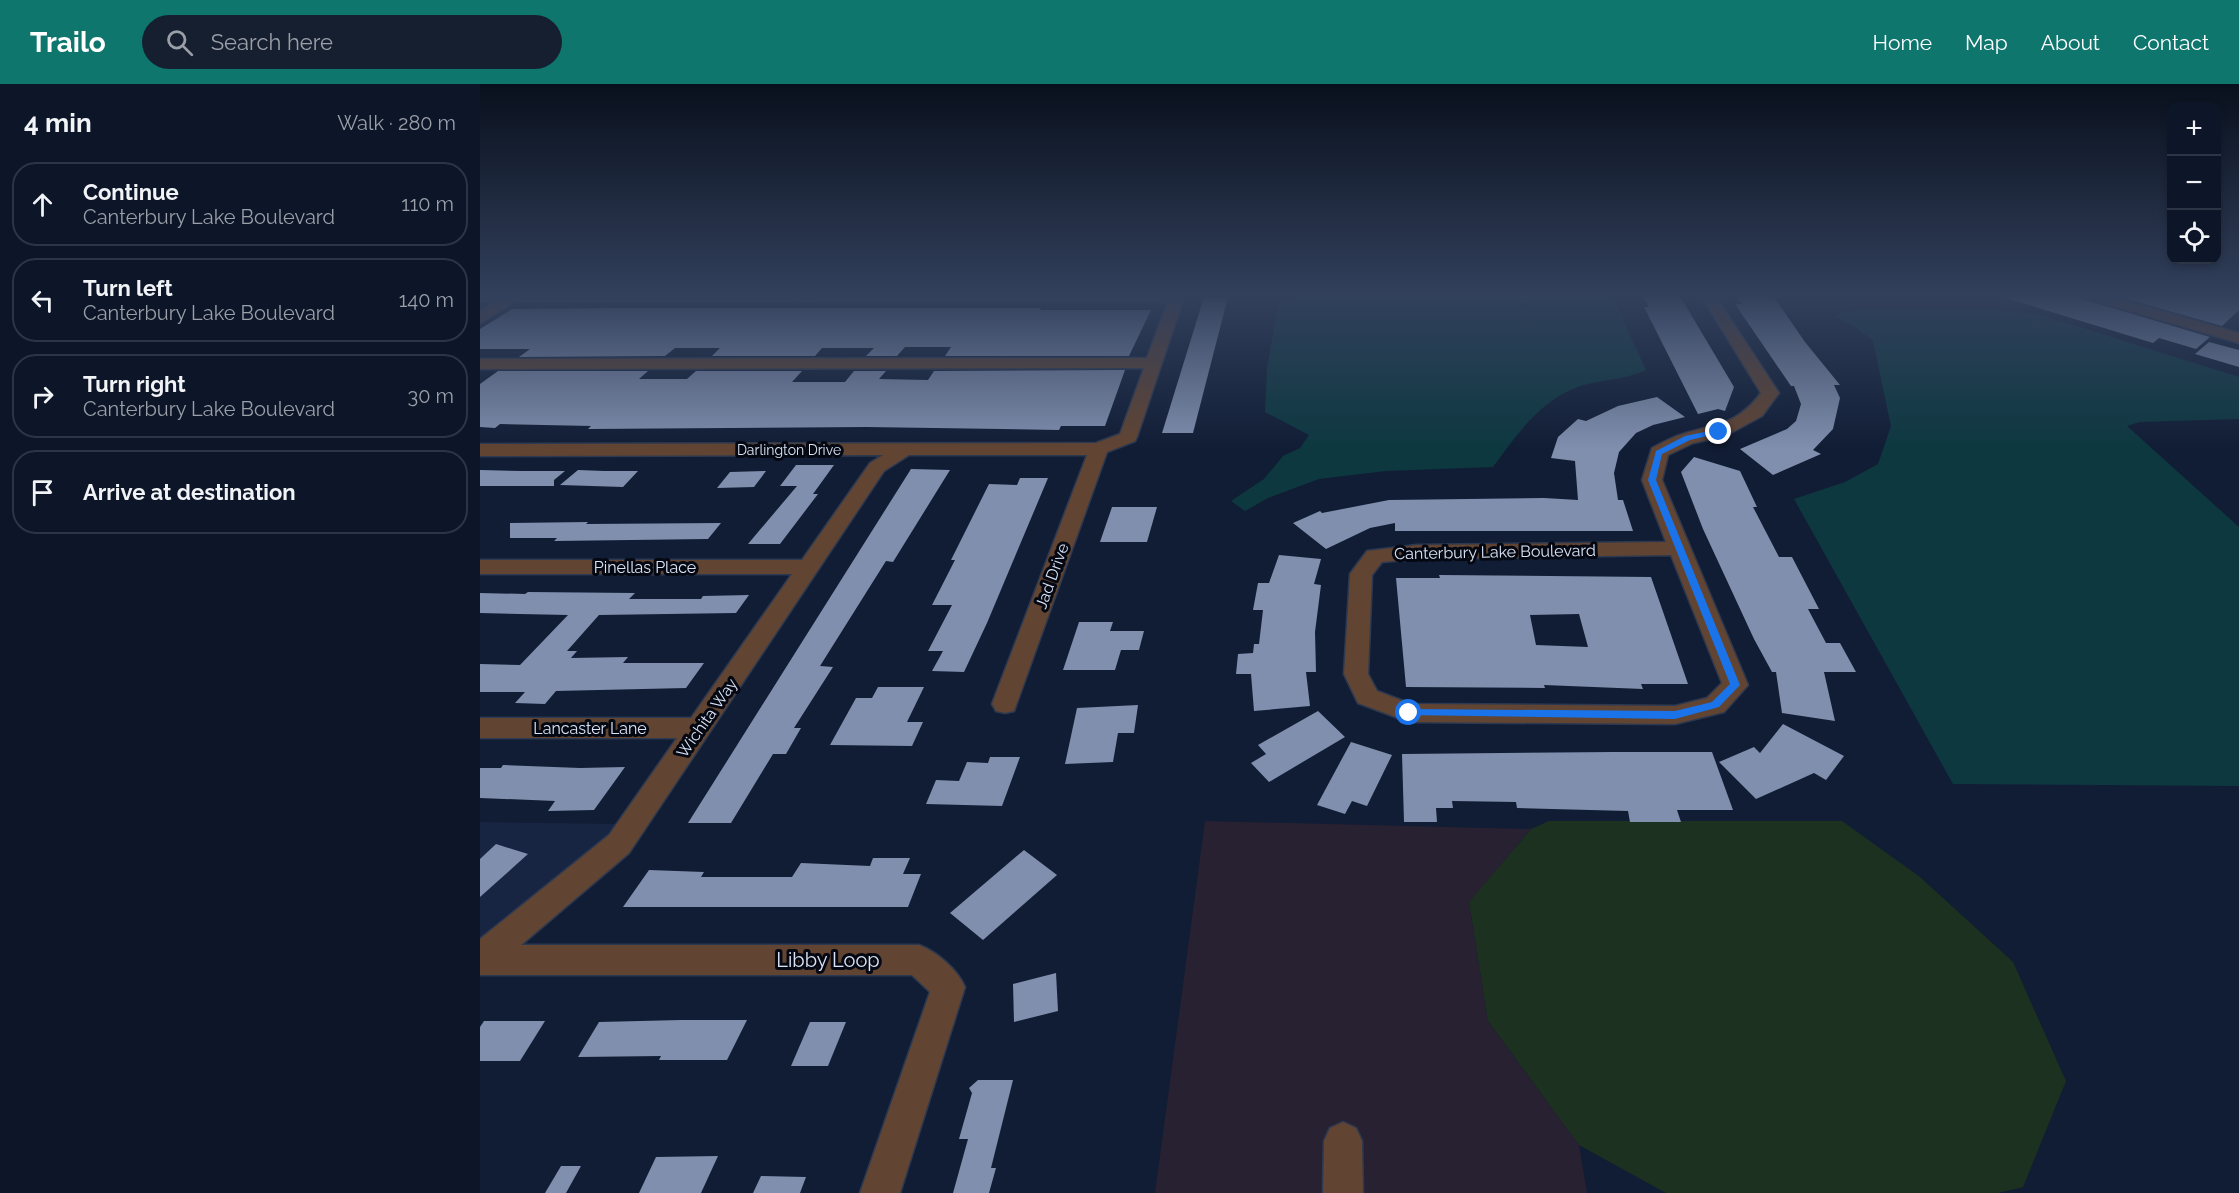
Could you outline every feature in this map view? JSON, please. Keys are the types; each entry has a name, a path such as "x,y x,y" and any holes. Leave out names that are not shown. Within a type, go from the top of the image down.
{"street":[{"path":"1099,449 1128,437 1159,346"},
{"name":"Canterbury Lake Boulevard","path":"1679,548 1417,552 1375,556 1361,574 1356,674 1367,697 1409,713 1675,715 1715,705 1735,685 1652,480 1659,452 1688,438 1719,432 1756,412 1770,393 1740,346"},
{"path":"480,364 1153,363"},
{"name":"Darlington Drive","path":"480,450 1099,449"},
{"name":"Jad Drive","path":"1005,704 1099,449"},
{"name":"Wichita Way","path":"480,960 619,843 878,467 902,451"},
{"name":"Pinellas Place","path":"480,567 810,567"},
{"name":"Lancaster Lane","path":"480,728 700,728"},
{"name":"Libby Loop","path":"480,960 920,960 948,987 880,1193"},
{"path":"1343,1141 1343,1193"}],"shaded area":[{"path":"1271,346 1635,346 1646,370 1584,385 1562,394 1529,421 1493,467 1386,471 1319,479 1268,498 1245,511 1231,501 1264,479 1283,456 1300,448 1309,435 1265,412 1267,368"},
{"path":"1874,346 2139,346 2239,377 2239,419 2140,422 2127,426 2239,527 2239,786 1953,784 1794,499 1845,482 1878,464 1891,426"},
{"path":"1205,821 1531,829 1469,903 1488,1021 1579,1145 1587,1193 1155,1193"},
{"path":"1549,821 1842,821 1920,877 2013,962 2066,1081 2023,1187 1998,1193 1666,1193 1579,1145 1488,1021 1469,902 1531,829"},
{"path":"480,822 619,824 606,841 480,945"}],"building":[{"path":"480,346 1134,346 1129,356 945,356 951,347 905,347 897,356 866,356 874,348 822,348 815,356 712,356 720,348 675,348 665,356 519,357 530,349 480,349"},
{"path":"1189,346 1215,346 1193,433 1162,433"},
{"path":"1664,346 1710,346 1734,387 1725,411 1718,409 1698,414"},
{"path":"1764,346 1808,346 1840,385 1834,385 1840,398 1833,429 1813,450 1821,454 1773,475 1740,449 1787,429 1796,421 1801,404 1794,386 1791,386"},
{"path":"2185,346 2200,346 2196,349"},
{"path":"2205,346 2223,346 2239,350 2239,367 2195,354"},
{"path":"1125,370 1105,426 1061,426 1059,430 867,427 588,429 591,426 500,424 495,428 480,427 480,384 498,371 648,371 639,379 687,379 696,371 802,371 792,382 845,382 854,371 886,371 879,379 928,380 934,371"},
{"path":"1657,397 1685,417 1653,425 1636,433 1619,452 1614,473 1618,500 1623,500 1633,531 1395,531 1395,523 1370,528 1326,549 1293,523 1320,511 1322,513 1389,500 1544,498 1578,500 1575,461 1551,458 1558,437 1578,419 1586,421 1618,406"},
{"path":"1694,457 1740,471 1757,507 1753,507 1779,557 1792,557 1819,609 1808,609 1826,643 1840,643 1856,672 1824,672 1835,721 1782,713 1776,672 1772,672 1754,639 1703,529 1681,472"},
{"path":"796,465 834,465 813,494 818,494 780,544 748,544 797,486 780,486"},
{"path":"911,469 950,470 893,562 886,561 820,666 833,667 794,728 801,728 786,754 773,754 731,823 688,823"},
{"path":"480,470 565,471 554,480 554,486 480,486"},
{"path":"578,470 638,471 623,487 560,485"},
{"path":"766,471 754,487 717,488 730,472"},
{"path":"1020,478 1048,478 987,623 964,672 932,671 943,651 928,651 952,605 932,605 955,560 951,560 989,484 1017,485"},
{"path":"1112,507 1157,507 1147,542 1100,542"},
{"path":"588,522 586,524 721,523 708,539 554,541 557,538 510,538 510,523"},
{"path":"1279,555 1321,559 1314,584 1321,585 1315,632 1316,672 1306,672 1310,706 1254,711 1251,674 1236,674 1238,654 1253,653 1254,644 1259,644 1263,610 1253,610 1258,583 1269,583"},
{"path":"1439,575 1651,577 1688,684 1641,684 1643,689 1544,685 1545,688 1406,687 1396,578 1440,578","holes":["1579,614 1588,647 1536,645 1530,615"]},
{"path":"528,592 635,593 629,599 701,599 703,596 749,595 736,613 599,615 567,651 577,651 571,658 628,657 623,663 704,663 686,688 556,691 545,704 515,703 525,692 480,692 480,664 520,665 568,615 480,613 480,593 525,594"},
{"path":"1079,622 1113,622 1110,631 1144,631 1139,650 1121,650 1115,670 1063,670"},
{"path":"878,687 924,687 907,722 923,722 912,746 830,745 856,698 872,698"},
{"path":"1138,705 1134,733 1118,733 1113,762 1065,764 1077,708"},
{"path":"1318,711 1345,737 1269,782 1251,763 1266,754 1258,745"},
{"path":"1783,724 1844,756 1826,780 1814,773 1756,799 1719,762 1754,747 1760,753"},
{"path":"1351,742 1392,755 1367,806 1352,801 1345,814 1317,805"},
{"path":"1712,752 1733,810 1677,810 1681,822 1630,822 1628,811 1517,808 1516,802 1452,801 1453,808 1436,808 1437,822 1404,822 1402,754"},
{"path":"990,757 1020,757 1002,806 926,804 936,780 959,781 967,762 988,763"},
{"path":"503,765 625,767 594,810 548,811 555,801 480,798 480,768 501,768"},
{"path":"496,844 528,854 480,897 480,859"},
{"path":"1024,850 1057,875 983,940 950,913"},
{"path":"873,858 910,858 903,874 921,874 908,907 623,907 649,870 704,872 701,877 792,877 801,863 870,866"},
{"path":"1056,973 1058,1011 1014,1022 1013,984"},
{"path":"747,1020 727,1060 659,1060 661,1056 578,1057 599,1022"},
{"path":"484,1021 545,1021 520,1061 480,1061 480,1027"},
{"path":"810,1022 846,1022 828,1066 791,1066"},
{"path":"978,1080 1013,1080 991,1168 996,1168 989,1193 953,1193 968,1139 959,1139 972,1093 969,1088"},
{"path":"718,1156 701,1193 639,1193 656,1157"},
{"path":"561,1166 581,1166 566,1193 545,1193"},
{"path":"761,1176 806,1177 800,1193 753,1193"}],"route":[{"path":"1409,713 1675,715 1715,705 1735,685 1652,480 1659,452 1688,438 1719,432"}]}
